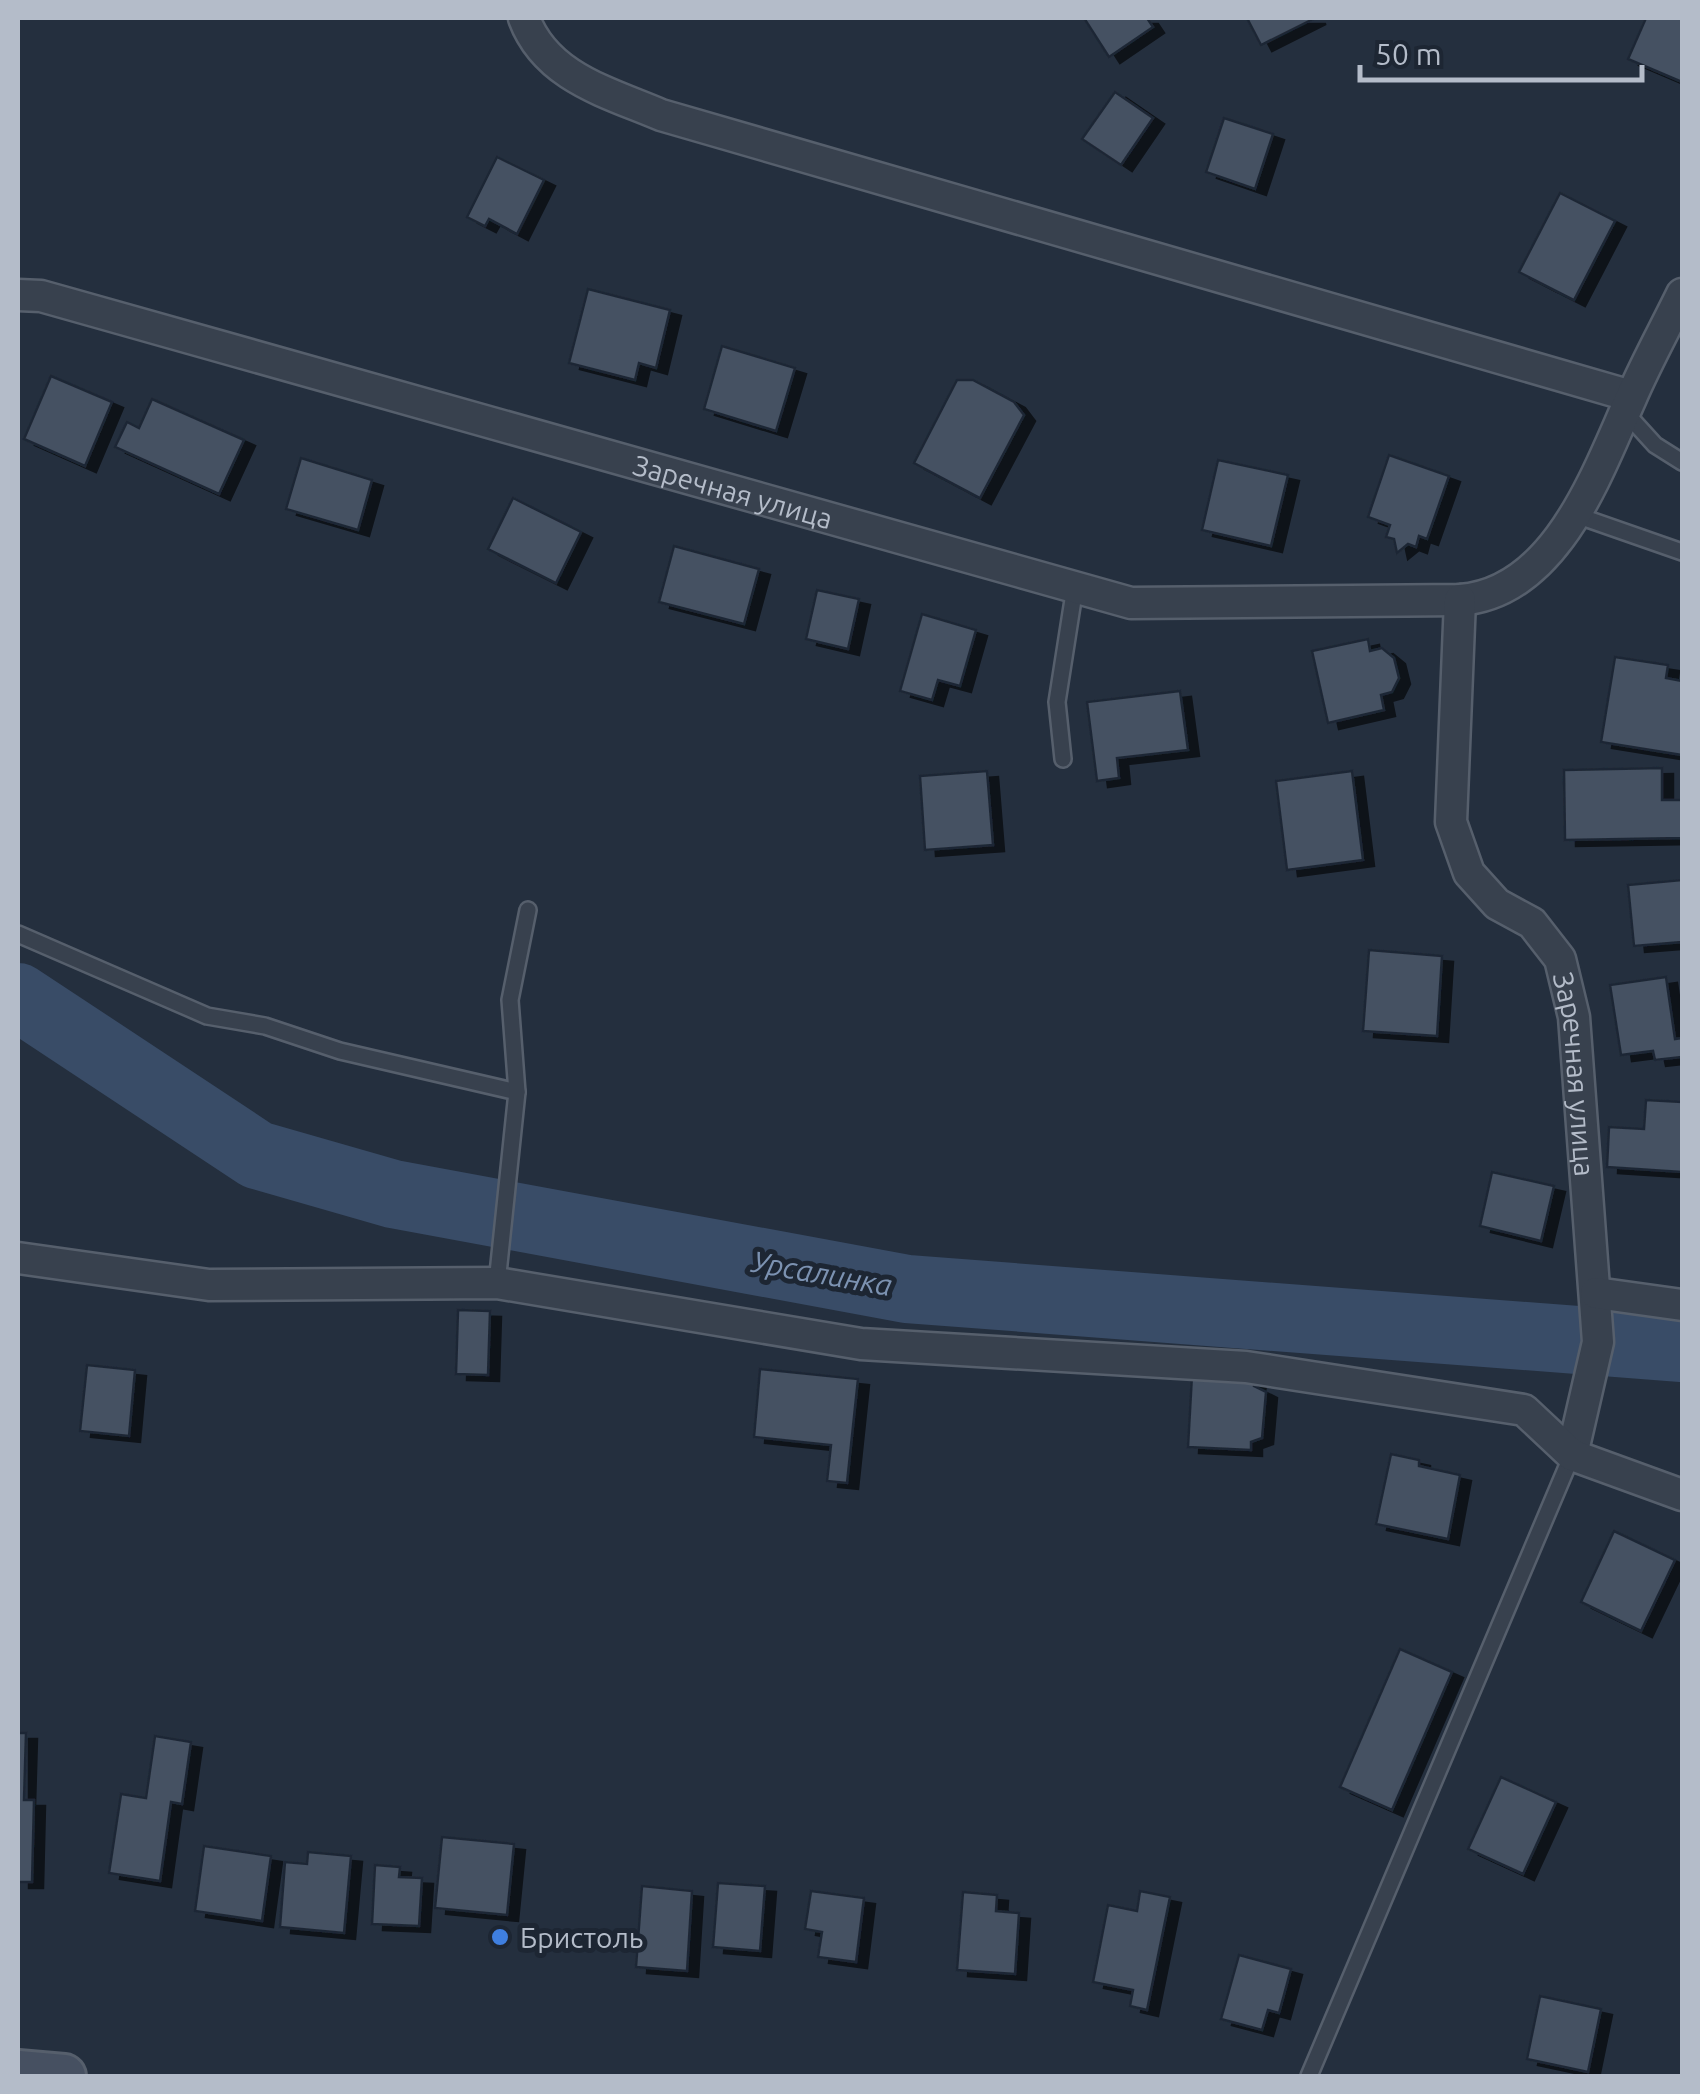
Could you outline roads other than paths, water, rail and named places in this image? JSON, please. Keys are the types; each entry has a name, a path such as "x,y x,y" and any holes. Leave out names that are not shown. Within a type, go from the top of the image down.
{"main road":[{"path":"18,2072 64,2076"}],"street":[{"path":"524,18 544,55 569,75 660,115 1628,404"},
{"name":"Заречная улица","path":"18,295 40,296 1131,603 1460,600 1488,598 1516,583 1594,482 1682,294"},
{"name":"Заречная улица","path":"1460,600 1451,822 1469,873 1497,904 1532,923 1560,959 1574,1017 1598,1342 1572,1455"},
{"path":"18,1258 210,1285 497,1283 860,1344 1246,1367 1524,1410 1572,1455 1682,1495"},
{"path":"1596,1293 1682,1305"}],"lane":[{"path":"1628,404 1655,444 1682,462"},
{"path":"1573,514 1682,552"},
{"path":"1063,759 1058,702 1075,587"},
{"path":"497,1283 517,1092 510,1000 528,910"},
{"path":"18,934 207,1016 264,1026 340,1051 517,1092"},
{"path":"1309,2076 1572,1455"}],"waterway":[{"name":"Урсалинка","path":"18,997 257,1155 393,1194 907,1289 1682,1348"}],"place":[{"name":"Бристоль","path":"500,1937"}]}
